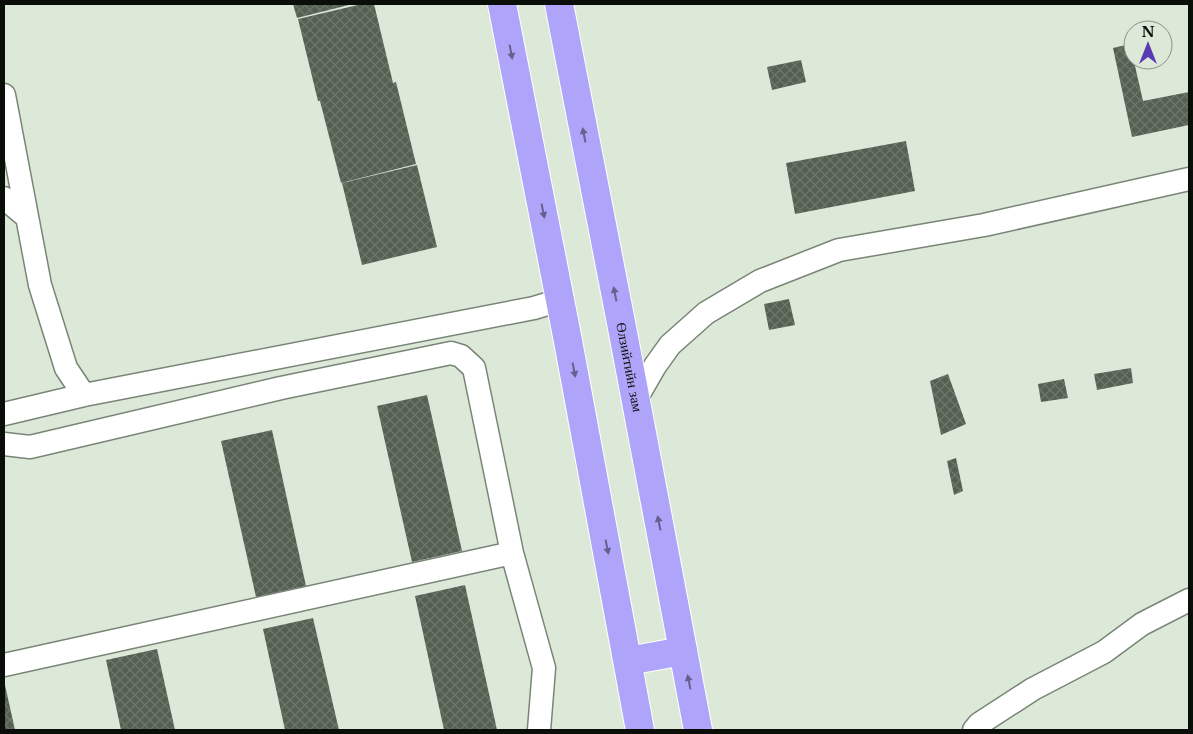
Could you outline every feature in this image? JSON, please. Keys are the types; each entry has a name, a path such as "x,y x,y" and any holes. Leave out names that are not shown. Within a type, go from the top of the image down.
{"highway":[{"path":"502,4 560,300 640,730"},
{"name":"Өлзийтийн зам","path":"559,4 698,730"},
{"path":"628,660 683,651"}],"street":[{"path":"4,95 40,284 66,368 84,396"},
{"path":"636,399 655,366 677,338 706,313 760,281 839,250 984,225 1189,179"},
{"path":"4,198 27,217"},
{"path":"4,414 148,383 534,308 560,300"},
{"path":"4,444 30,447 281,388 451,353 461,356 474,368 512,553 544,668 539,730"},
{"path":"148,383 157,418"},
{"path":"4,665 512,553"},
{"path":"974,730 978,724 1033,689 1104,652 1142,624 1189,600"}],"building":[{"path":"293,4 353,4 297,18"},
{"path":"362,4 374,4 393,83 396,82 416,164 341,183 298,19"},
{"path":"1123,46 1123,70 1136,70 1143,101 1189,92 1189,125 1132,137 1113,48"},
{"path":"801,60 806,82 772,90 767,67"},
{"path":"906,141 915,191 795,214 786,163"},
{"path":"417,165 437,247 362,265 342,183"},
{"path":"789,299 795,325 769,330 764,304"},
{"path":"1131,368 1133,383 1097,390 1094,374"},
{"path":"948,374 966,424 941,435 930,381"},
{"path":"1064,379 1068,398 1041,402 1038,384"},
{"path":"427,395 462,551 412,562 377,406"},
{"path":"272,430 306,586 256,597 221,441"},
{"path":"956,458 963,491 954,495 947,461"},
{"path":"465,585 497,730 444,730 415,596"},
{"path":"313,618 339,730 285,730 263,629"},
{"path":"157,649 175,730 121,730 106,660"},
{"path":"5,685 15,730 4,730"}]}
